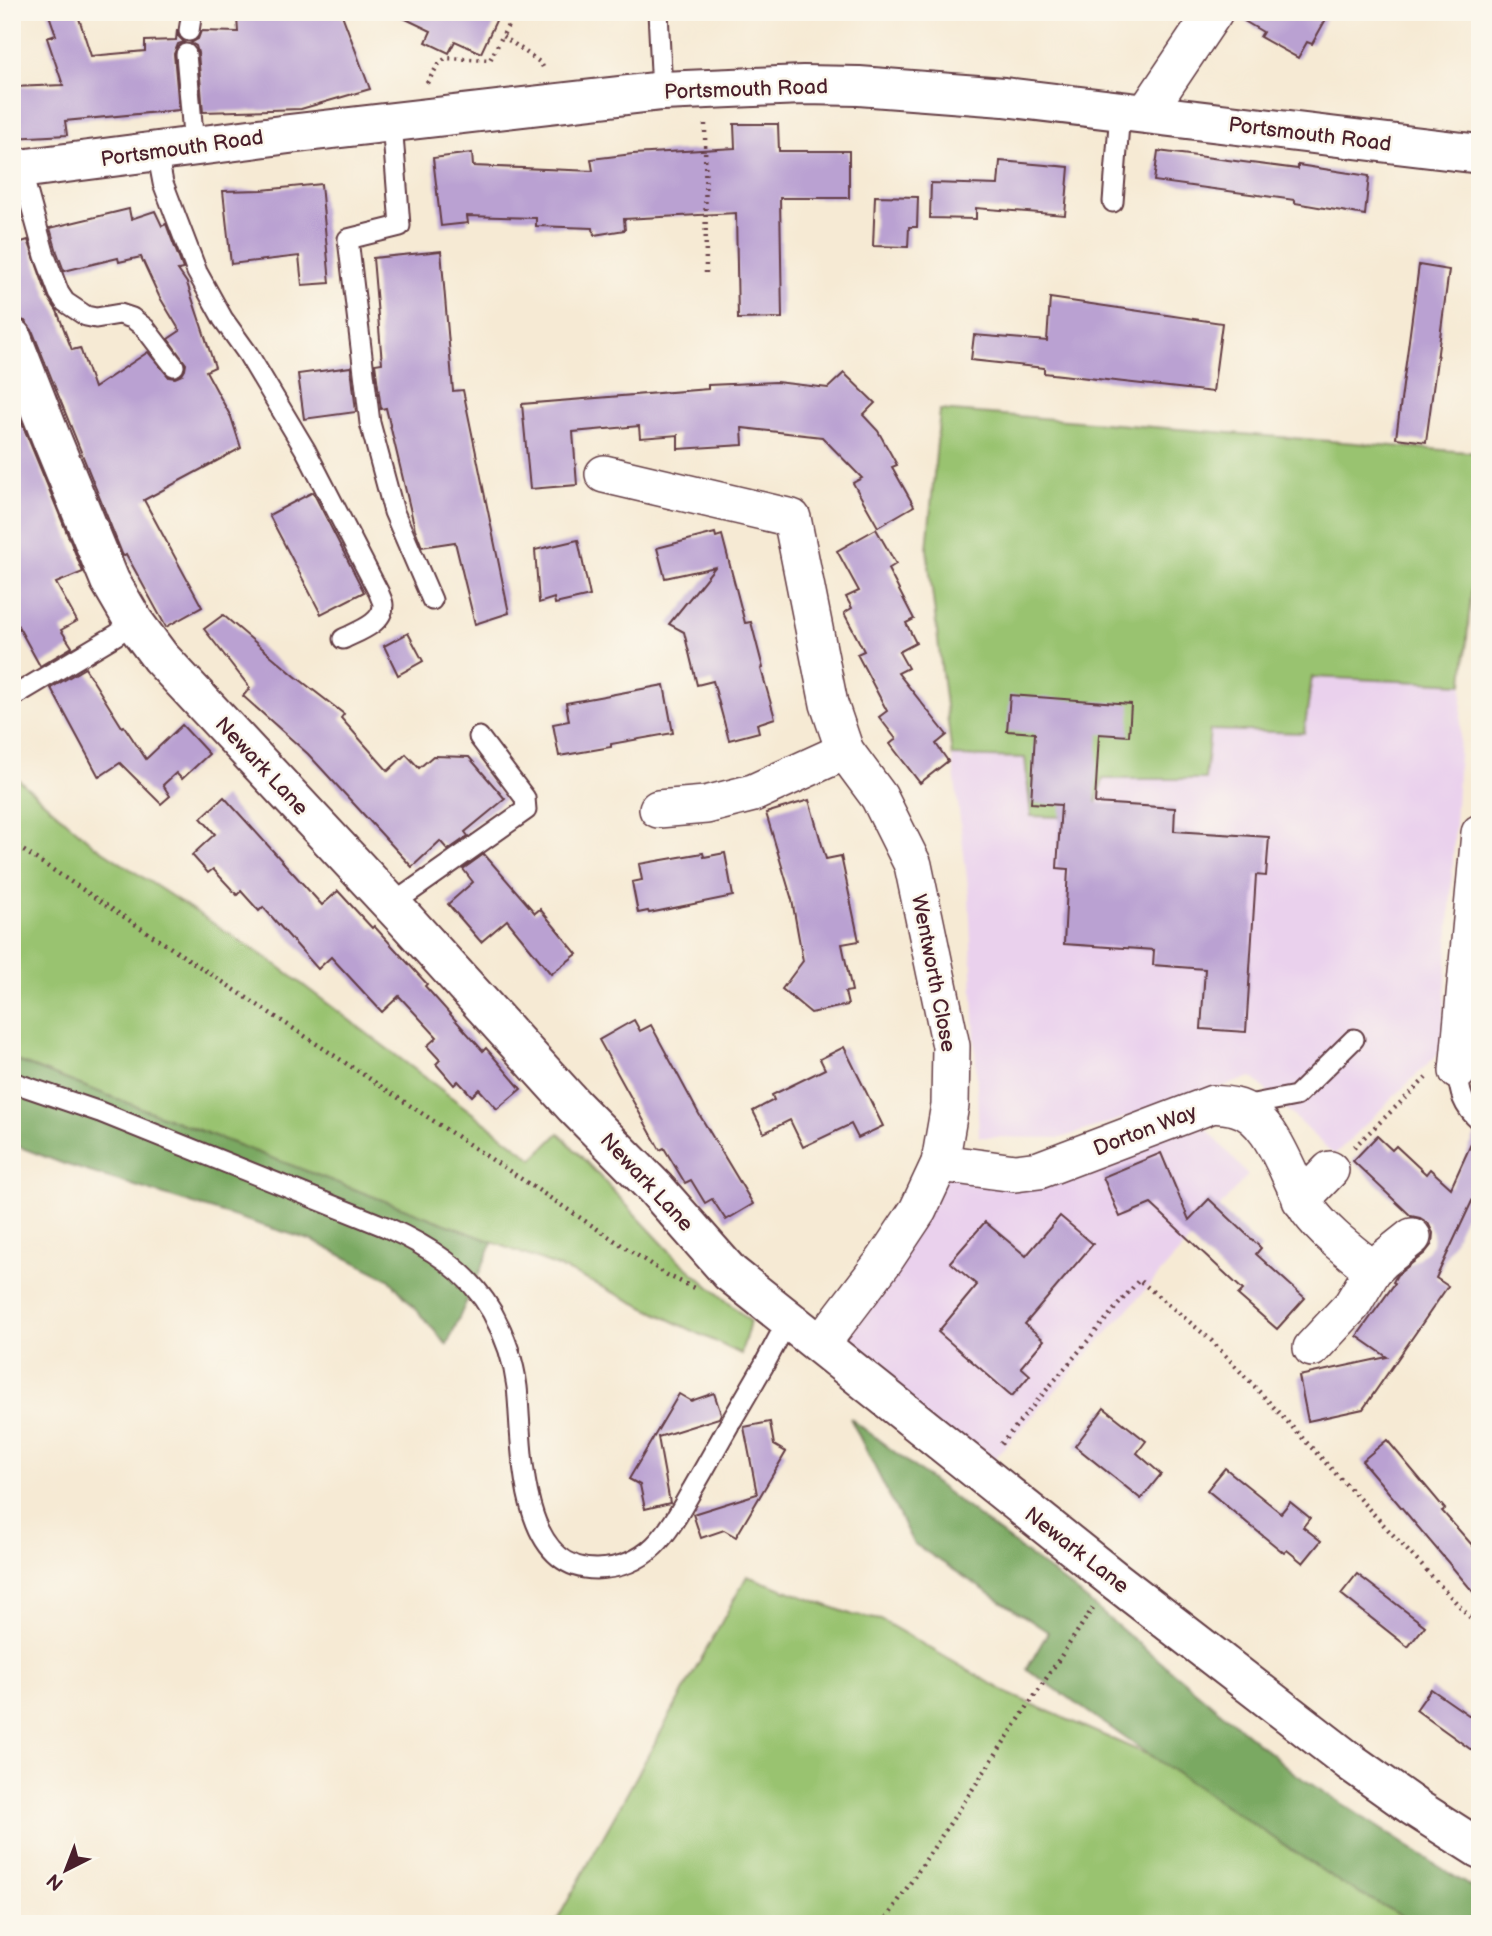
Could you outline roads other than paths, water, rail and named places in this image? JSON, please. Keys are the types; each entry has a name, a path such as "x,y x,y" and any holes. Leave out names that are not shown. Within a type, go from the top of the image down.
{"main road":[{"name":"Portsmouth Road","path":"16,169 662,90 766,86 859,86 1004,97 1480,154"},
{"name":"Newark Lane","path":"12,338 110,581 134,622 160,657 574,1106 656,1189 730,1273 1112,1578 1349,1761 1480,1849"}],"street":[{"path":"1133,112 1214,12"},
{"name":"Wentworth Close","path":"604,474 792,518 829,704 845,751 878,797 913,865 951,1046 950,1105 940,1163 918,1210 884,1261 820,1345"},
{"path":"658,808 706,805 753,793 845,751"},
{"path":"1459,1059 1480,832"},
{"name":"Dorton Way","path":"940,1163 1015,1173 1039,1170 1213,1104 1237,1107"},
{"path":"1237,1107 1254,1116 1269,1133 1301,1200 1311,1214 1341,1244 1373,1270"},
{"path":"1301,1200 1330,1170"},
{"path":"1312,1348 1352,1305 1373,1270 1412,1237"}],"lane":[{"path":"658,12 662,90"},
{"path":"186,54 194,146"},
{"path":"1113,202 1133,112"},
{"path":"392,121 400,226 348,239 370,423 394,512 432,600"},
{"path":"157,151 163,183 197,272 306,451 379,593 383,605 380,615 373,623 343,639"},
{"path":"16,169 44,256 65,302 86,316 96,318 120,314 132,317 145,328 174,366"},
{"path":"13,695 134,622"},
{"path":"391,905 526,810 525,799 479,737"},
{"path":"1237,1107 1296,1096 1354,1040"},
{"path":"1459,1059 1459,1087 1463,1103 1480,1121"},
{"path":"12,1082 100,1112 386,1227 411,1238 456,1268 476,1289 492,1312 511,1359 530,1509 538,1529 564,1560 583,1569 609,1569 633,1561 654,1548 669,1531 788,1320"}]}
